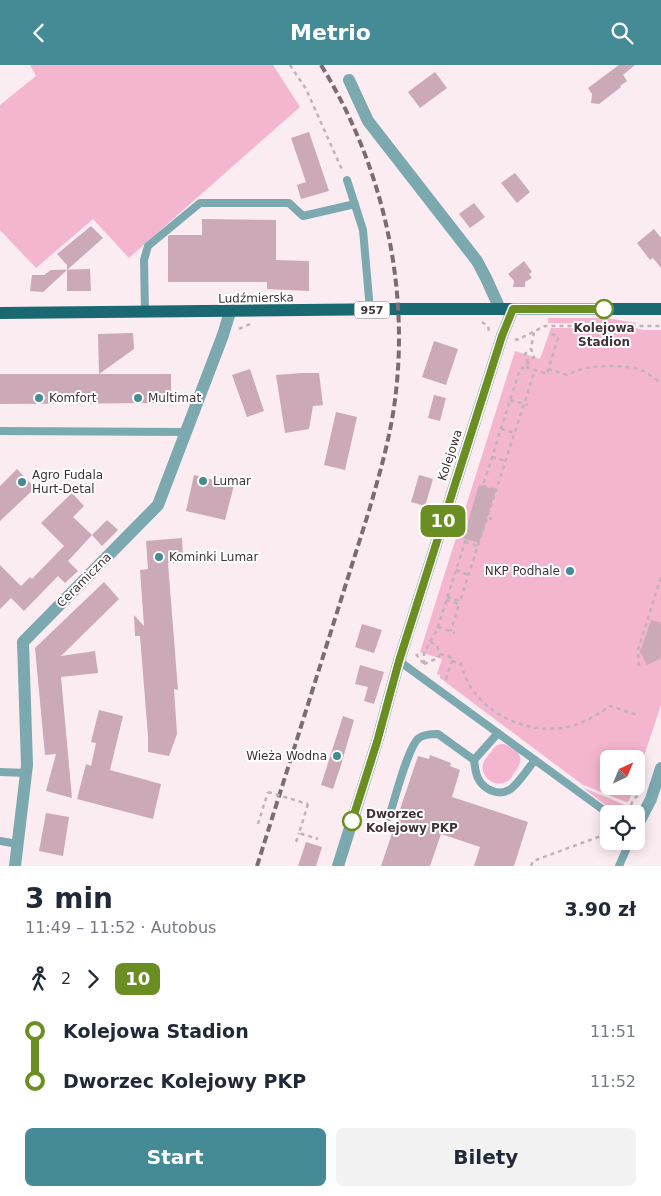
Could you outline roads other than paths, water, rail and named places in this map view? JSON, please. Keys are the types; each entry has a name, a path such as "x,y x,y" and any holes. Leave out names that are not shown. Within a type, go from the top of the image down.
{"main road":[{"name":"Ludźmierska","path":"0,313 513,309"},
{"name":"957","path":"513,309 661,309"}],"street":[{"path":"349,80 368,121 477,261 500,309"},
{"name":"Kolejowa","path":"338,866 377,742 399,661 502,336 513,309"},
{"name":"Ceramiczna","path":"16,866 27,765 23,642 158,505 230,312"},
{"path":"645,811 651,799 661,768"}],"lane":[{"path":"347,180 363,230 370,310"},
{"path":"146,312 144,260 148,246 200,203 289,203 303,216 355,204"},
{"path":"0,431 186,433"},
{"path":"399,661 600,807"},
{"path":"474,761 498,733"},
{"path":"389,817 407,760 414,742 420,737 432,734 438,735 474,761 478,779 486,788 493,792 503,793 511,789 535,760"},
{"path":"0,772 26,773"},
{"path":"0,841 18,845"},
{"path":"619,866 626,850"}],"railway":[{"path":"257,866 376,486 393,415 399,356 394,269 387,226 375,184 360,143 342,103 321,65"}],"place":[{"name":"Kolejowa Stadion","path":"604,309"},
{"name":"Komfort","path":"39,398"},
{"name":"Multimat","path":"138,398"},
{"name":"Lumar","path":"203,481"},
{"name":"Agro Fudala Hurt-Detal","path":"22,482"},
{"name":"Kominki Lumar","path":"159,557"},
{"name":"NKP Podhale","path":"570,571"},
{"name":"Wieża Wodna","path":"337,756"},
{"name":"Dworzec Kolejowy PKP","path":"352,821"}]}
